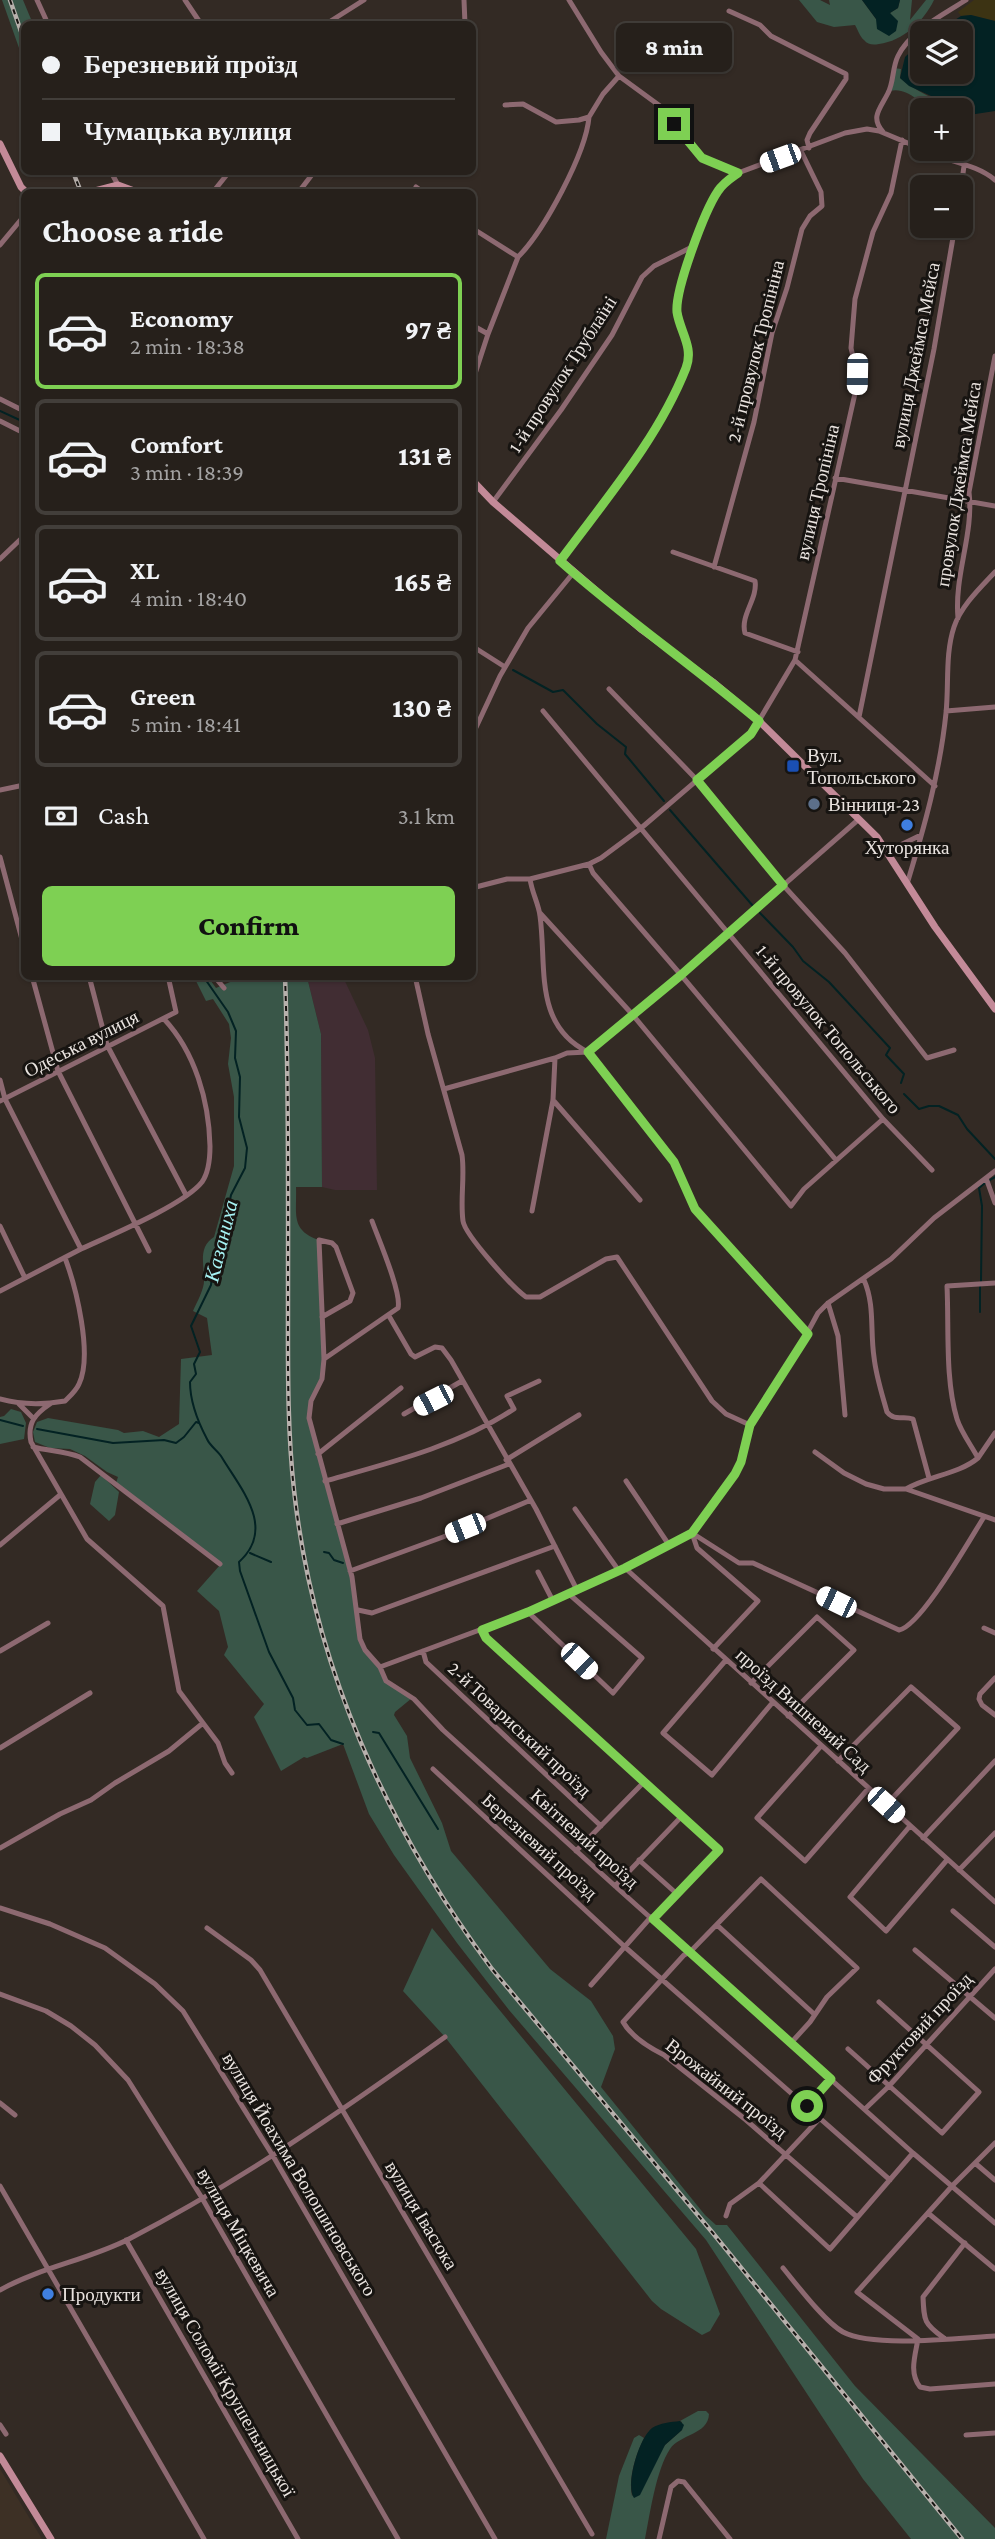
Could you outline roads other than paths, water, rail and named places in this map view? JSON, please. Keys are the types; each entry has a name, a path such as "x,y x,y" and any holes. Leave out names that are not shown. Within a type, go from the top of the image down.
{"street":[{"path":"37,0 47,21"},
{"path":"186,0 199,21"},
{"path":"331,21 364,0"},
{"path":"464,0 465,21"},
{"path":"569,0 600,52 619,76 660,106 702,158 738,173"},
{"path":"886,134 876,122 876,114 890,90 899,55 916,33 966,0"},
{"path":"729,10 760,25 771,36 846,74 846,79 810,133 807,140 809,148"},
{"path":"476,371 518,257 527,248 561,193 578,159 588,130 589,117 603,94 619,76"},
{"path":"505,105 523,104 556,122 567,123 589,117"},
{"path":"560,561 638,456 668,406 685,369 689,358 688,344 679,319 677,300 705,216 719,189 738,173 845,133 867,129 910,144"},
{"name":"вулиця Тропініна","path":"589,864 640,829 751,734 795,660 856,389 857,374 851,348 856,299 873,232 891,193 902,140"},
{"path":"1,149 23,189"},
{"name":"2-й провулок Тропініна","path":"714,567 754,422 772,333 802,229 810,216 822,206 821,192 801,151"},
{"path":"948,161 977,167 995,180"},
{"path":"963,175 964,166"},
{"path":"111,175 113,185"},
{"path":"215,189 227,175"},
{"path":"301,189 312,175"},
{"path":"100,189 113,185 127,189"},
{"path":"0,245 21,220"},
{"path":"476,231 518,257"},
{"name":"вулиця Джеймса Мейса","path":"859,717 934,349 952,238"},
{"name":"1-й провулок Трублаїні","path":"493,502 561,410 611,335 642,276 654,266 694,246"},
{"path":"476,327 488,334"},
{"name":"провулок Джеймса Мейса","path":"958,618 957,592 969,492 995,356"},
{"path":"0,399 21,410"},
{"path":"0,421 21,432"},
{"path":"835,478 995,506"},
{"path":"476,484 560,561 642,630 713,682 759,721 877,837 906,884 995,1009"},
{"path":"0,559 21,539"},
{"path":"673,552 755,581 756,588 744,622 745,633 798,652"},
{"path":"476,728 505,667 528,628 574,572"},
{"path":"906,884 935,786 946,711 951,640 958,618 995,572"},
{"path":"476,649 505,667"},
{"path":"795,660 935,786"},
{"path":"609,689 697,780 783,885 845,953 927,1058 954,1050"},
{"path":"946,711 995,707"},
{"name":"1-й провулок Топольського","path":"543,712 883,1119 932,1170"},
{"path":"0,790 21,786"},
{"path":"444,1089 567,1053 588,1052 681,975 859,819"},
{"path":"888,852 921,835"},
{"path":"0,858 21,936"},
{"path":"476,887 508,879 530,879 589,864 593,873 836,1160"},
{"path":"530,879 540,913 545,993 552,1016 564,1035 575,1046 588,1052 674,1162 695,1209 808,1334"},
{"path":"540,913 632,1014 791,1206 804,1189 883,1119"},
{"path":"33,980 58,1071 149,1251"},
{"path":"90,980 107,1045 186,1195"},
{"name":"Одеська вулиця","path":"2,1100 176,1012 169,980"},
{"path":"218,980 224,988"},
{"path":"416,980 463,1155 463,1217 466,1230 522,1295 540,1297 606,1259 617,1257 712,1401 726,1414 750,1425"},
{"path":"0,1291 135,1224 186,1195 204,1180 208,1168 205,1097 177,1034 163,1019"},
{"path":"532,1211 553,1100 555,1058"},
{"path":"0,1080 2,1100 81,1249"},
{"path":"553,1100 640,1200"},
{"path":"380,1667 528,1612 622,1570 692,1533 735,1474 741,1462 750,1425 818,1314 828,1303 891,1259 934,1218 995,1171"},
{"path":"986,1178 995,1203"},
{"path":"324,1359 389,1316 400,1303 372,1221"},
{"path":"0,1226 25,1278"},
{"name":"Квітневий проїзд","path":"322,1317 349,1301 353,1293 336,1247 332,1243 319,1240 319,1252 322,1317 324,1359 322,1379 309,1411 350,1571 358,1609 359,1634 363,1646 380,1667 386,1681 414,1699 443,1730 576,1851 790,2044 995,2223"},
{"path":"0,1399 19,1404 50,1404 65,1401 78,1387 84,1347 76,1286 65,1258"},
{"path":"864,1280 872,1306 872,1342 877,1378 887,1412 897,1419 913,1419 929,1478"},
{"path":"978,1458 958,1422 954,1406 947,1286 995,1283"},
{"path":"828,1303 838,1336 845,1415"},
{"path":"389,1316 415,1357 435,1347 442,1348 531,1500 577,1590"},
{"path":"404,1415 462,1381"},
{"path":"326,1481 391,1463 488,1426 514,1409 507,1396 539,1381"},
{"path":"318,1454 401,1388"},
{"path":"19,1404 33,1418"},
{"path":"50,1404 33,1418 29,1433 33,1447 86,1539 161,1602 165,1611 178,1691 218,1743 225,1763 232,1773"},
{"path":"337,1524 421,1498 507,1462 579,1415"},
{"path":"906,1489 972,1463 995,1433"},
{"path":"33,1447 52,1452 69,1452 80,1457 220,1564"},
{"path":"815,1452 844,1473 866,1484 884,1489 906,1489 995,1520"},
{"path":"626,1481 669,1545"},
{"path":"0,1545 60,1495"},
{"path":"350,1571 443,1537 531,1500"},
{"name":"проїзд Вишневий Сад","path":"575,1509 622,1570 995,1902"},
{"path":"692,1533 739,1563 753,1563 899,1630 911,1625 946,1578 984,1517"},
{"path":"692,1533 697,1548 758,1601 713,1649"},
{"path":"358,1609 372,1613 555,1546"},
{"path":"538,1572 553,1601"},
{"path":"528,1612 613,1693 642,1658 569,1594"},
{"path":"751,1683 817,1617 854,1650 788,1716"},
{"path":"0,1651 48,1623"},
{"path":"985,1628 995,1633"},
{"path":"482,1630 486,1638 719,1850 591,1985"},
{"name":"2-й Товариський проїзд","path":"423,1651 426,1662 601,1826"},
{"path":"726,1660 663,1733 712,1775 773,1702"},
{"path":"995,1678 980,1694 979,1699 982,1705 995,1715"},
{"path":"838,1761 911,1688 958,1728 886,1805"},
{"path":"0,1748 90,1693"},
{"path":"0,1848 91,1800 169,1751 203,1723"},
{"path":"821,1746 757,1818 804,1861 868,1788"},
{"path":"923,1838 995,1761"},
{"name":"Березневий проїзд","path":"433,1769 625,1947 890,2180"},
{"path":"576,1851 644,1782"},
{"path":"615,1886 681,1816"},
{"path":"910,1826 849,1897 886,1931 947,1860"},
{"path":"959,1870 995,1833"},
{"path":"639,1860 677,1894"},
{"name":"Врожайний проїзд","path":"814,2014 857,1968 761,1879 684,1955 623,2022 626,2028 746,2120 857,2217"},
{"name":"вулиця Йоахима Волошиновського","path":"0,1908 50,1924 105,1948 165,1993 189,2019 273,2156 495,2539"},
{"path":"953,1911 995,1947"},
{"path":"717,1924 814,2014 790,2044"},
{"name":"вулиця Івасюка","path":"207,1928 251,1960 260,1970 592,2534"},
{"path":"915,1950 995,2018"},
{"name":"Фруктовий проїзд","path":"865,2109 890,2086 995,1969"},
{"name":"вулиця Міцкевича","path":"0,1994 58,2018 95,2045 128,2080 202,2199 398,2539"},
{"path":"848,2049 942,2133 979,2092 879,2002"},
{"path":"0,2290 126,2240 202,2199 342,2112 445,2037"},
{"path":"807,2106 831,2079"},
{"path":"0,2103 15,2115"},
{"path":"726,2216 730,2204 759,2183 820,2118"},
{"path":"918,2339 857,2292 953,2185 995,2143"},
{"path":"759,2183 830,2249 913,2153"},
{"path":"975,2163 995,2180"},
{"path":"0,2186 204,2539"},
{"path":"928,2213 995,2269"},
{"name":"вулиця Соломії Крушельницької","path":"126,2240 298,2539"},
{"path":"945,2339 927,2326 923,2297 965,2243"},
{"path":"783,2268 832,2323 845,2332 889,2341 995,2336"},
{"path":"918,2339 913,2368 915,2381 920,2387 930,2389 995,2384"},
{"path":"0,2425 6,2434"},
{"path":"966,2435 995,2433"},
{"path":"0,2456 51,2539"},
{"path":"659,2539 671,2487 680,2481 730,2539"}],"water":[{"path":"862,0 900,0 898,8 890,13 898,21 896,31 889,36 877,29 876,19"},
{"path":"971,15 995,21 995,111 973,114 973,98 934,98 909,86 900,78 905,57 910,52 910,84 973,84 973,21 953,21 961,16"},
{"path":"680,2421 684,2425 682,2430 665,2445 640,2495 634,2498 632,2473 642,2441 652,2428"}],"waterway":[{"name":"Казаниха","path":"0,411 21,421"},
{"path":"513,670 553,692 563,690 597,724 626,747 625,754 664,801"},
{"path":"670,810 753,906"},
{"path":"760,913 803,961 829,982 890,1048 886,1055 904,1074 901,1083"},
{"name":"Казаниха","path":"206,980 228,1012 236,1031 235,1058 240,1077 239,1117 247,1148 245,1168 231,1195 224,1228 216,1247 211,1285 191,1326 200,1352 194,1364 196,1374 190,1382 191,1397 208,1441 221,1456 251,1508 255,1536 250,1549 239,1562 240,1571 269,1652 293,1698 295,1710 307,1725 319,1724 331,1740 343,1744"},
{"path":"904,1094 919,1109 939,1106 958,1115 967,1129 995,1159"},
{"path":"990,1180 995,1177"},
{"path":"981,1281 982,1206 979,1188 985,1183"},
{"path":"980,1287 980,1312"},
{"path":"0,1420 23,1426"},
{"path":"37,1429 113,1443 164,1440 176,1443 196,1422 199,1423"},
{"path":"324,1552 343,1563"},
{"path":"250,1553 271,1562"},
{"path":"373,1732 379,1733 438,1829"}],"railway":[{"path":"10,0 21,31"},
{"path":"74,175 80,189"},
{"path":"285,980 288,1395 294,1490 318,1619 337,1681 361,1742 388,1802 419,1859 492,1969 712,2232 962,2539"}],"place":[{"name":"Вул. Топольського","path":"793,766"},
{"name":"Вінниця-23","path":"814,804"},
{"name":"Хуторянка","path":"907,825"},
{"name":"Продукти","path":"48,2294"}]}
